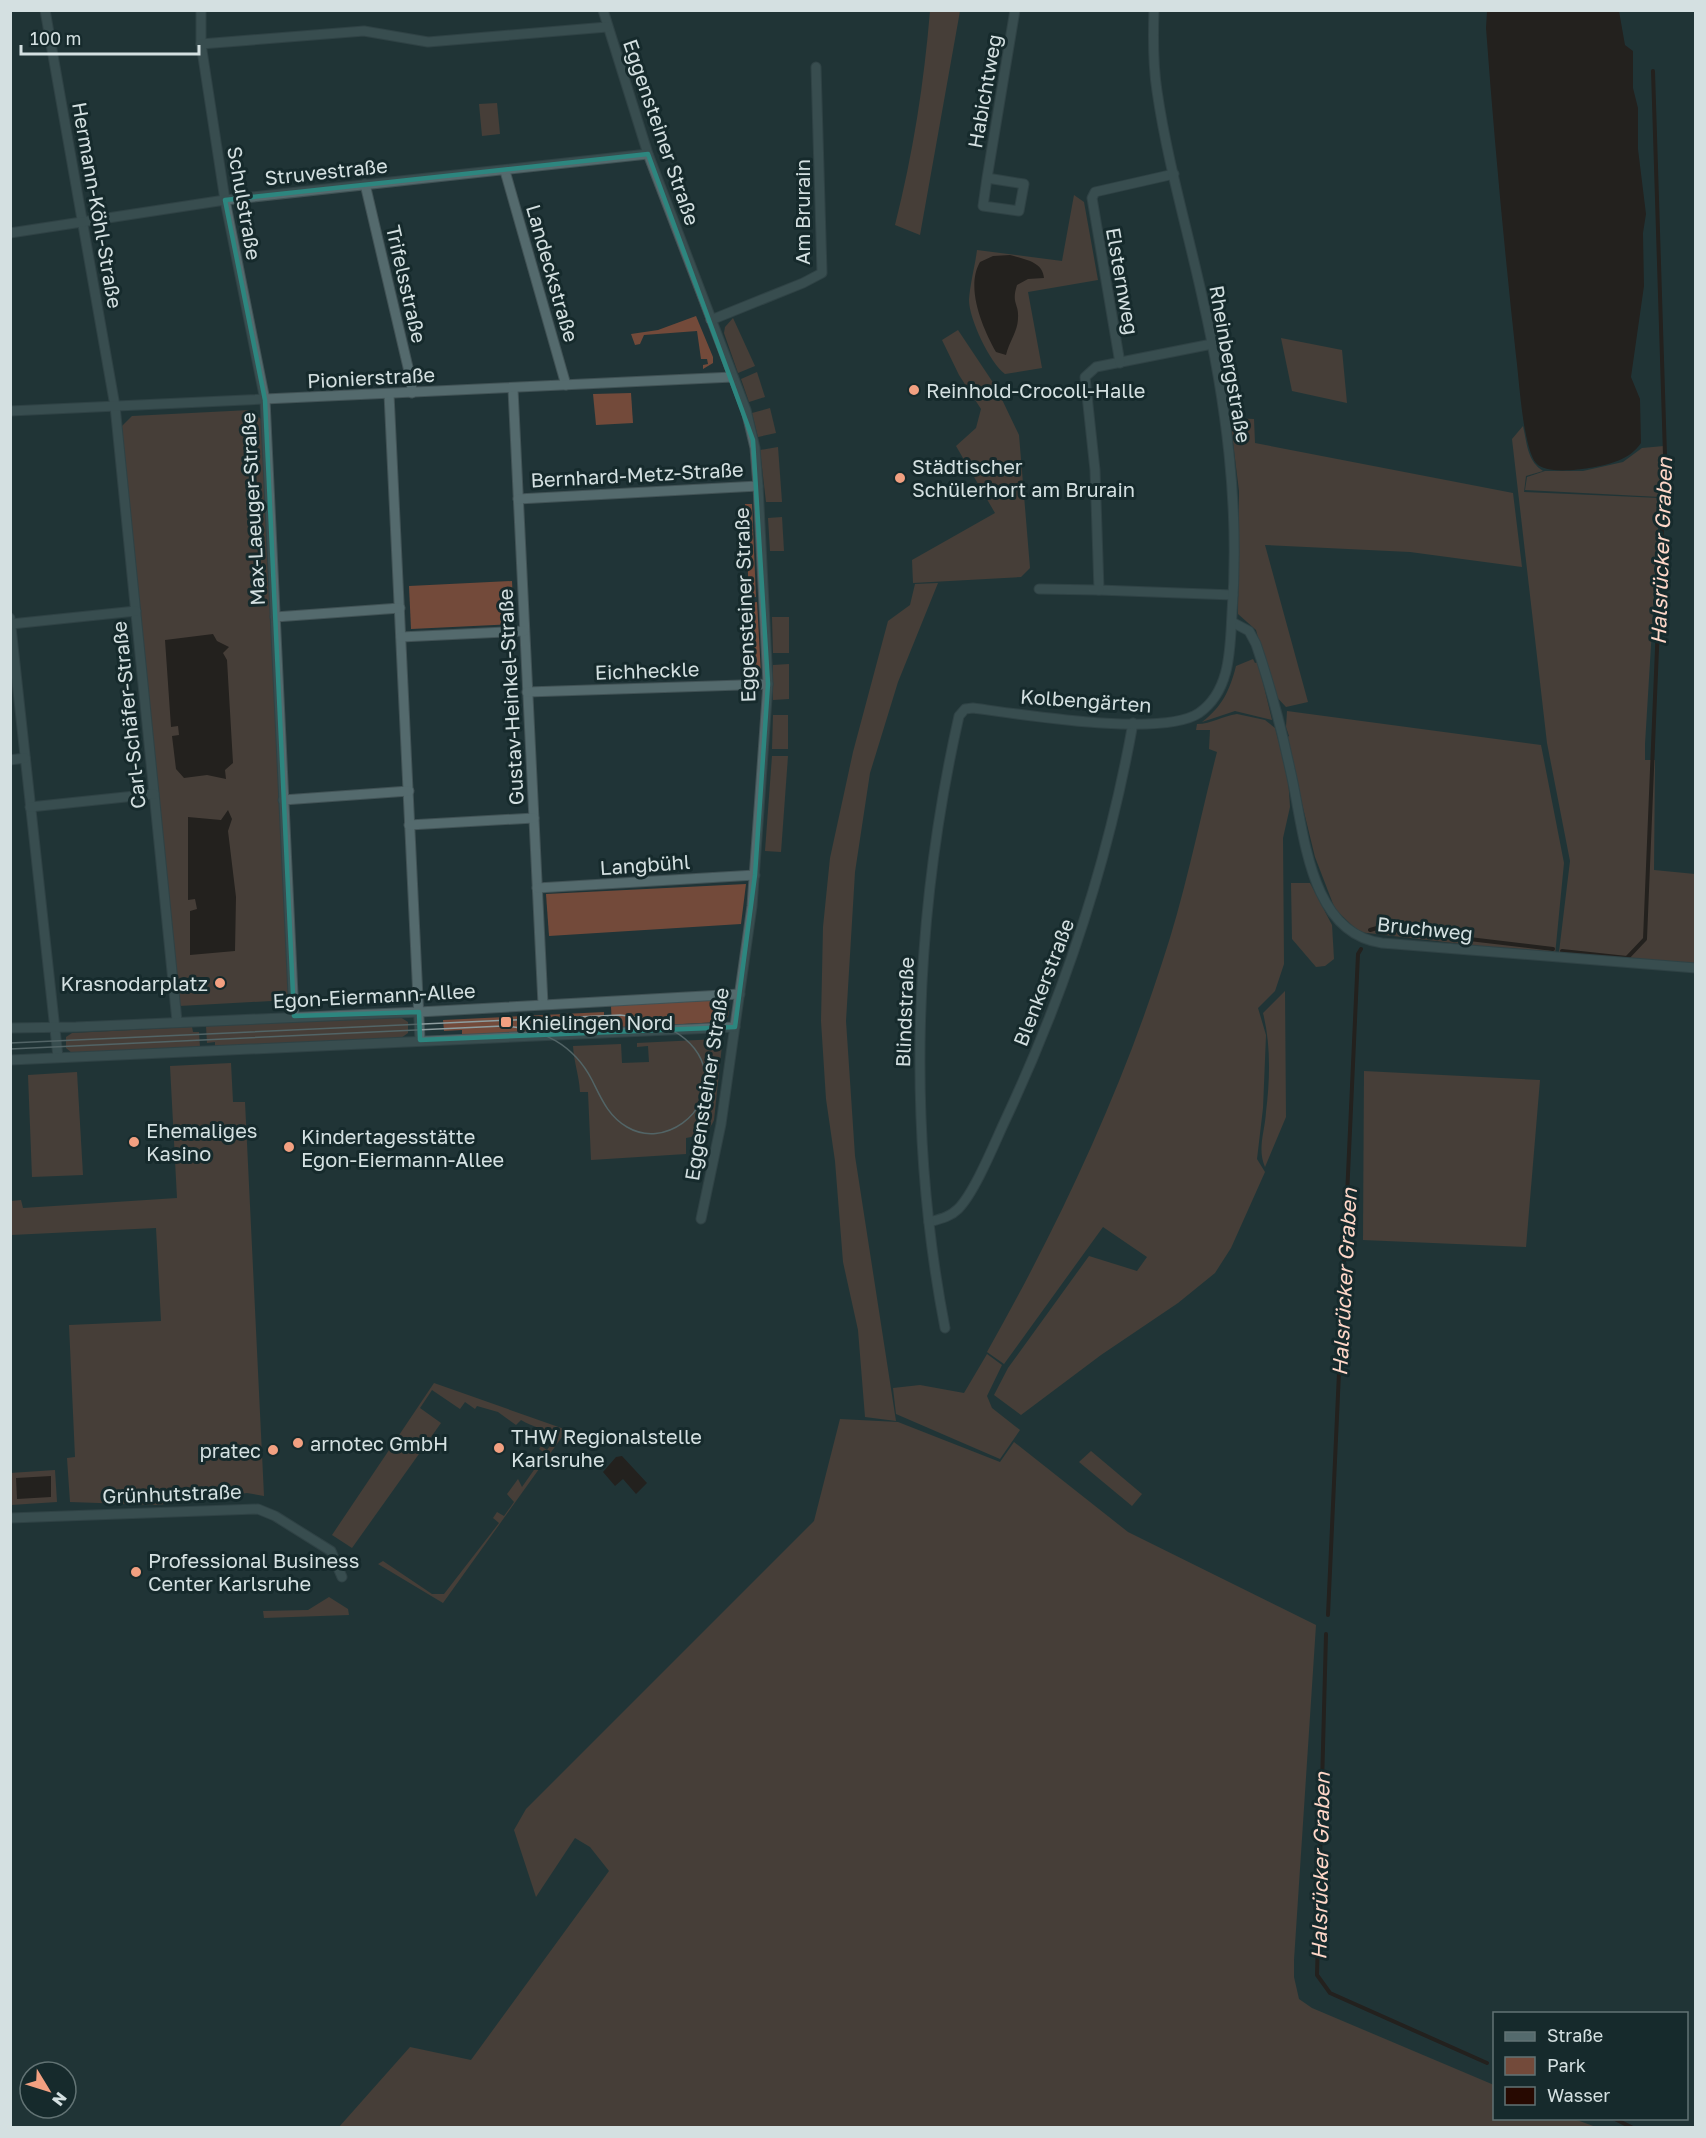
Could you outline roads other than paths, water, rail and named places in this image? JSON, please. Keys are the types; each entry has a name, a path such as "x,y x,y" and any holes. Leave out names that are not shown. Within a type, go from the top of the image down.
{"street":[{"name":"Hermann-Köhl-Straße","path":"45,10 115,406"},
{"name":"Schulstraße","path":"201,10 201,44 225,200 265,400"},
{"name":"Eggensteiner Straße","path":"603,10 648,154 733,377 753,440 758,486 768,684 755,875 721,1124 701,1219"},
{"name":"Habichtweg","path":"987,178 1024,184 1019,211 983,206 987,178 1015,10"},
{"name":"Rheinbergstraße","path":"1154,10 1157,90 1212,344 1232,477 1232,622 1223,684 1211,702 1195,715"},
{"path":"201,44 364,31 428,42 607,27"},
{"name":"Am Brurain","path":"711,320 803,283 822,273 816,67"},
{"name":"Struvestraße","path":"10,233 225,200 648,154"},
{"name":"Landeckstraße","path":"505,171 566,385"},
{"name":"Elsternweg","path":"1174,174 1095,192 1092,198 1120,363 1212,344"},
{"name":"Trifelsstraße","path":"365,184 411,380 412,393"},
{"path":"1100,590 1095,470 1084,382 1091,369 1120,363"},
{"name":"Pionierstraße","path":"10,411 733,377"},
{"name":"Gustav-Heinkel-Straße","path":"513,389 543,1004"},
{"path":"389,394 420,1040"},
{"name":"Max-Laeuger-Straße","path":"265,400 294,1016"},
{"name":"Carl-Schäfer-Straße","path":"115,406 177,1021"},
{"name":"Bernhard-Metz-Straße","path":"518,499 758,486"},
{"path":"1039,589 1233,595"},
{"name":"Max-Laeuger-Straße","path":"275,617 400,608"},
{"path":"11,624 136,611"},
{"path":"10,618 58,1057"},
{"name":"Bruchweg","path":"1232,622 1250,631 1256,644 1291,771 1296,807 1312,870 1331,909 1352,934 1382,943 1695,968"},
{"path":"401,637 524,631"},
{"name":"Eichheckle","path":"527,692 768,684"},
{"name":"Kolbengärten","path":"973,708 1133,723 1167,723 1195,715"},
{"name":"Blindstraße","path":"945,1328 929,1222 919,1080 924,931 945,780 959,716 965,709 973,708"},
{"name":"Blenkerstraße","path":"929,1222 947,1217 965,1199 1014,1102 1045,1032 1074,957 1096,886 1117,804 1133,723"},
{"path":"10,760 25,759"},
{"path":"283,800 409,791"},
{"path":"30,807 154,794"},
{"path":"409,825 534,818"},
{"name":"Langbühl","path":"537,888 755,875"},
{"name":"Egon-Eiermann-Allee","path":"10,1028 419,1012 740,994"},
{"path":"10,1060 735,1027"},
{"name":"Grünhutstraße","path":"10,1518 258,1509 275,1516 332,1551 342,1577"}],"water":[{"path":"1487,11 1619,11 1625,45 1633,51 1633,88 1638,108 1638,149 1646,214 1643,233 1644,286 1631,377 1640,399 1641,443 1625,458 1604,465 1569,470 1546,469 1536,463 1528,443 1520,395 1503,233 1486,28"},
{"path":"1010,255 1036,264 1043,272 1044,278 1028,279 1017,285 1015,300 1018,323 1006,355 996,352 986,332 975,296 974,284 980,262 993,256"},
{"path":"213,634 217,641 229,647 223,653 227,660 233,763 225,770 226,779 207,775 184,778 176,769 172,736 179,735 178,726 171,727 165,640"},
{"path":"228,810 232,819 228,831 236,897 235,951 190,955 190,911 197,909 195,899 188,900 188,817 221,820"},
{"path":"622,1456 647,1483 636,1494 623,1479 615,1486 603,1472 616,1457"},
{"path":"51,1476 51,1497 17,1499 16,1478"}],"waterway":[{"name":"Halsrücker Graben","path":"1562,951 1627,958 1645,939 1665,455 1653,71"},
{"name":"Halsrücker Graben","path":"1370,930 1377,928 1553,949"},
{"name":"Halsrücker Graben","path":"1328,1615 1358,954 1361,949"},
{"name":"Halsrücker Graben","path":"1326,1634 1317,1975 1330,1993 1487,2063"},
{"name":"Halsrücker Graben","path":"1617,2120 1633,2128"}],"tram line":[{"path":"10,1043 620,1015 660,1024 684,1038 694,1047 701,1059 705,1072 705,1087 701,1101 682,1123 670,1130 641,1133 620,1123 615,1118 585,1068 566,1048 531,1030 503,1026 10,1049"}],"place":[{"name":"Reinhold-Crocoll-Halle","path":"914,390"},
{"name":"Städtischer Schülerhort am Brurain","path":"900,478"},
{"name":"Krasnodarplatz","path":"220,983"},
{"name":"Knielingen Nord","path":"506,1022"},
{"name":"Ehemaliges Kasino","path":"134,1142"},
{"name":"Kindertagesstätte Egon-Eiermann-Allee","path":"289,1147"},
{"name":"arnotec GmbH","path":"298,1443"},
{"name":"THW Regionalstelle Karlsruhe","path":"499,1448"},
{"name":"pratec","path":"273,1450"},
{"name":"Professional Business Center Karlsruhe","path":"136,1572"}]}
